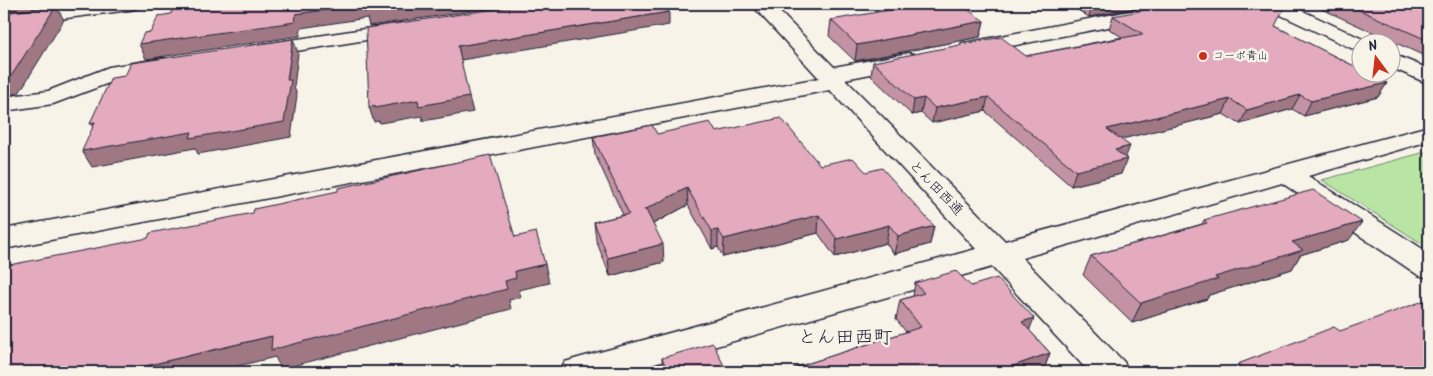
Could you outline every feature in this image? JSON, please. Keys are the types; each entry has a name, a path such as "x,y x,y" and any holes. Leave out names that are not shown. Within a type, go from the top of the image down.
{"street":[{"path":"4,20 130,4"},
{"name":"とん田西通","path":"761,4 1111,372"},
{"path":"954,51 1195,4"},
{"path":"1273,4 1350,40"},
{"path":"235,54 421,26"},
{"path":"4,239 833,79 926,56"},
{"path":"4,104 53,97 118,72 186,62"},
{"path":"1400,64 1429,77"},
{"path":"578,372 1429,133"},
{"path":"1286,174 1429,267"}],"green space":[{"path":"1429,151 1429,248 1322,180"}],"building":[{"path":"175,4 365,4 296,14 295,22 139,44 144,33 151,32 158,16 171,14"},
{"path":"365,4 424,4 365,12"},
{"path":"530,4 663,4 669,12 458,46 469,97 419,106 418,100 375,108 375,106 369,107 366,28"},
{"path":"925,4 960,4 984,21 857,45 831,20"},
{"path":"1176,4 1286,4 1275,26 1350,64 1350,82 1387,83 1311,101 1300,95 1247,110 1230,99 1107,129 1130,146 1115,150 1127,159 1076,171 988,97 935,108 924,98 914,100 873,62 1001,37 1026,56 1143,34 1113,16"},
{"path":"1346,4 1429,4 1429,41"},
{"path":"56,6 10,78 4,79 4,13"},
{"path":"293,39 287,80 291,80 284,122 190,138 192,132 82,151 95,122 90,123 111,78 125,76 131,63"},
{"path":"781,118 820,165 853,158 866,172 882,168 934,226 898,236 889,225 837,239 819,215 724,239 718,230 712,231 687,188 644,210 646,210 663,244 608,258 594,222 629,214 593,137 652,125 657,134 710,122 716,132"},
{"path":"490,155 515,237 536,232 545,264 515,271 516,278 505,281 507,289 271,350 272,336 120,372 4,372 4,266 148,238 150,233 253,213 254,209 338,191 338,188"},
{"path":"1313,190 1362,222 1292,242 1303,250 1215,277 1218,279 1141,303 1091,256 1207,223 1204,220"},
{"path":"956,271 971,286 997,278 1034,318 1022,322 1050,353 996,372 796,372 794,368 921,327 900,300 924,293 915,283"},
{"path":"1429,299 1429,372 1247,372 1238,364 1334,327 1340,331"},
{"path":"713,343 727,372 668,372 662,358"}],"place":[{"name":"コーポ青山","path":"1203,56"}],"district":[{"name":"とん田西町","path":"845,338"}]}
